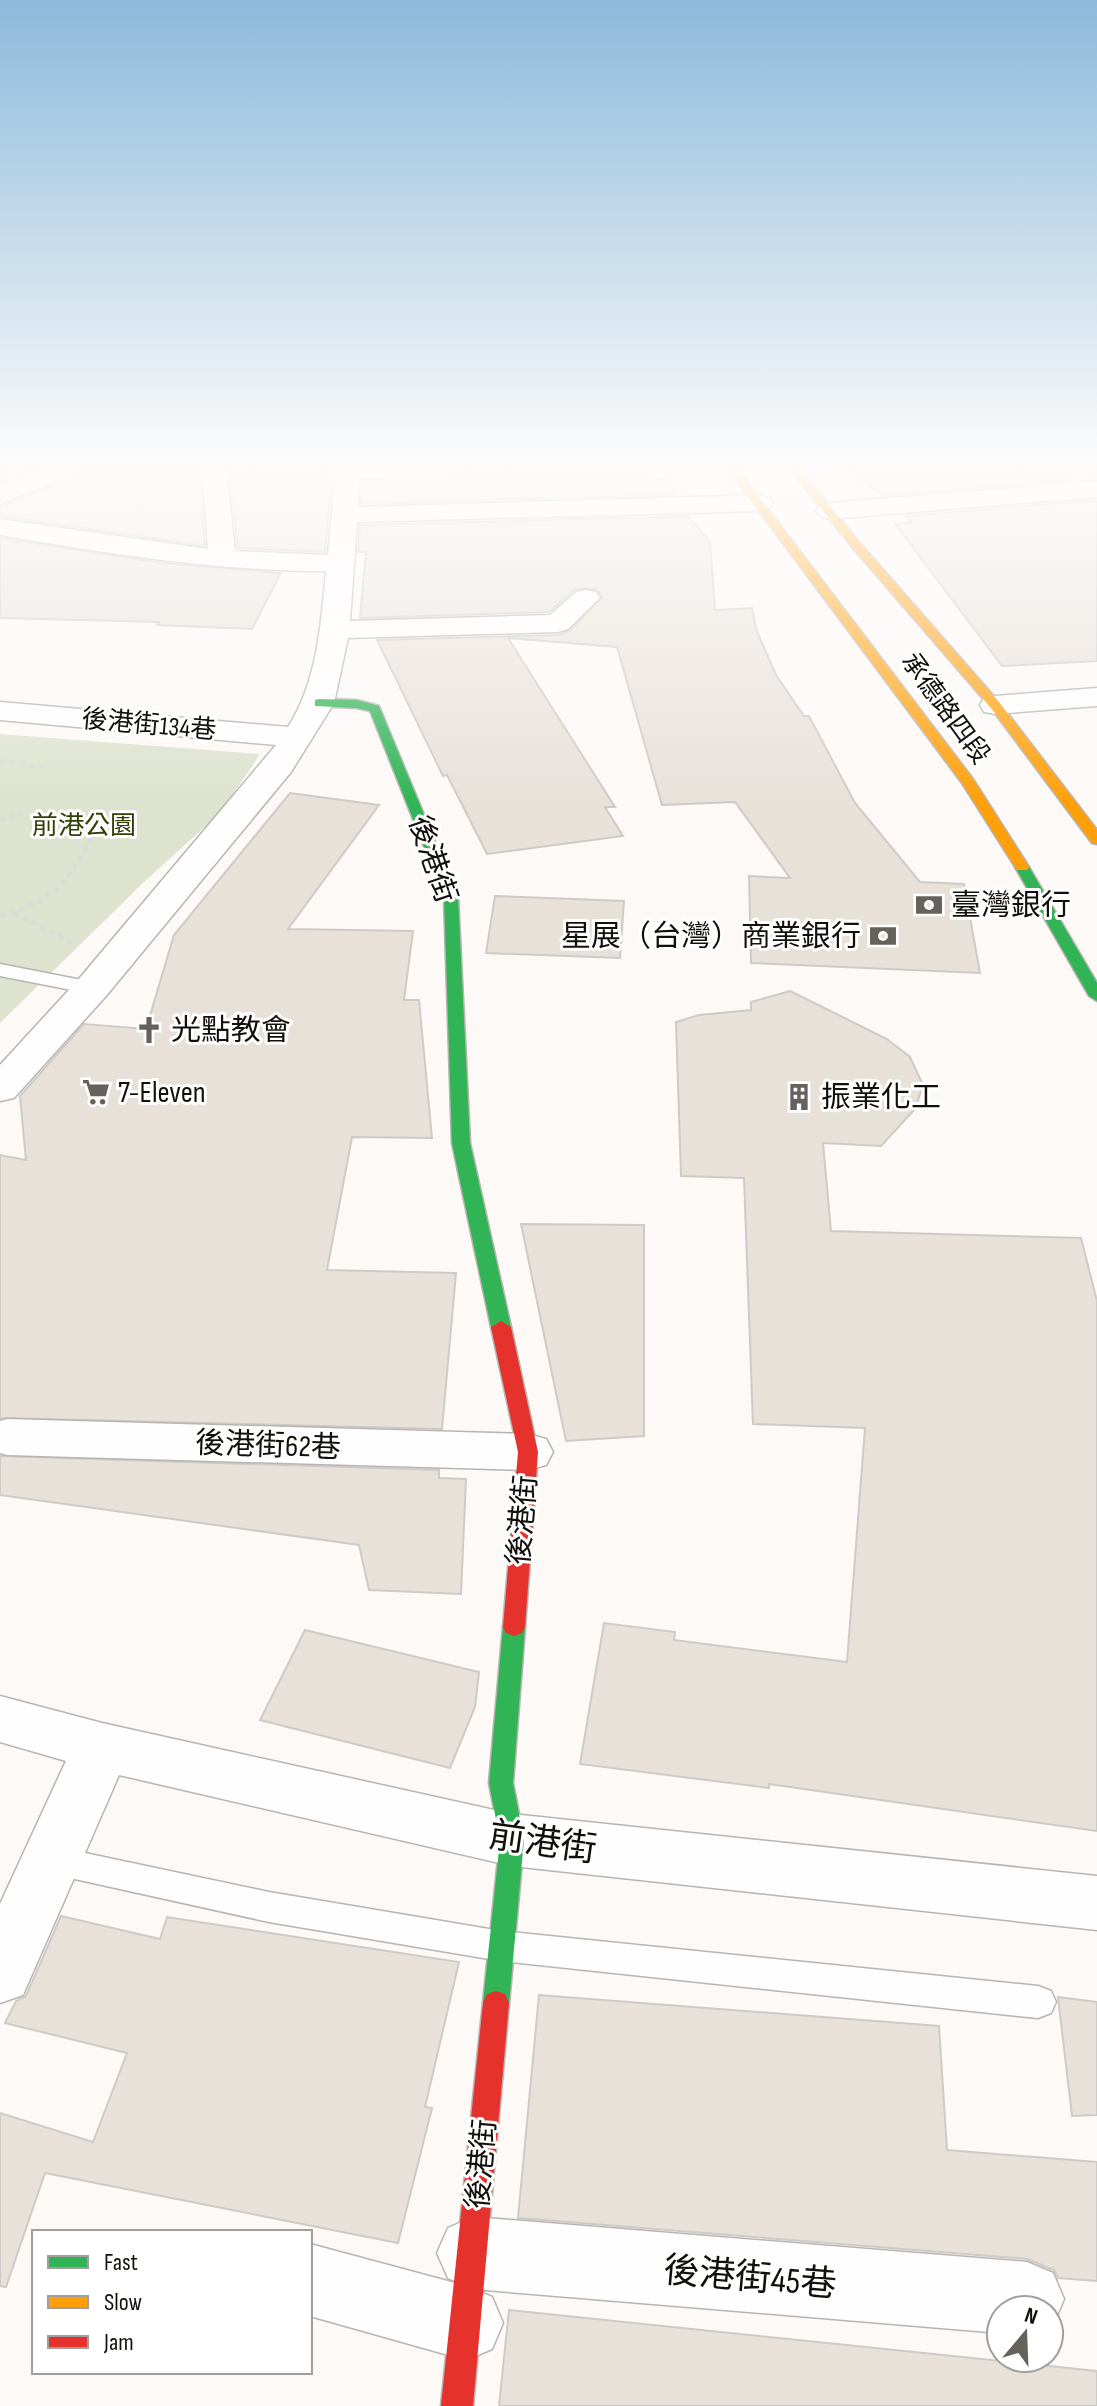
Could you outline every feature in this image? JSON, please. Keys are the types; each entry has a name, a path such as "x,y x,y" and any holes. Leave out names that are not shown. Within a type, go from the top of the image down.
{"main road":[{"name":"承德路四段","path":"817,579 968,782 1017,858 1097,996"},
{"name":"承德路四段","path":"887,579 995,705 1097,840"},
{"name":"後港街","path":"319,703 357,704 375,709 451,897 461,1143 528,1452 501,1783 512,1840 457,2406"}],"street":[{"path":"0,1089 92,988 299,738 319,703 335,630 338,579"},
{"path":"335,630 558,623 586,598"},
{"path":"995,705 1097,697"},
{"name":"後港街134巷","path":"0,711 299,738"},
{"name":"後港街62巷","path":"7,1437 528,1452"},
{"name":"前港街","path":"0,1719 102,1747 512,1840 1097,1903"},
{"path":"0,1974 102,1747"},
{"name":"後港街45巷","path":"473,2253 985,2296"},
{"path":"312,2281 466,2323"}],"lane":[{"path":"0,970 92,988"},
{"path":"52,1860 269,1907 501,1946 1038,2002"}],"path":[{"path":"0,761 45,768"},
{"path":"0,820 22,813"},
{"path":"0,916 54,890 71,876 96,829"},
{"path":"13,912 83,949"}],"green space":[{"name":"前港公園","path":"0,734 260,754 221,812 145,881 0,1023"}],"building":[{"path":"0,579 278,579 252,629 157,625 159,622 0,618"},
{"path":"364,579 713,579 715,610 752,608 756,629 776,675 804,716 809,716 855,803 920,882 964,884 980,973 751,963 749,876 790,878 735,802 662,805 617,647 508,638 615,807 605,807 623,836 487,854 447,775 443,776 377,640 559,635 570,631 602,596 597,589 575,589 549,612 360,618"},
{"path":"937,579 1097,579 1097,661 1002,666"},
{"path":"290,793 379,805 288,929 413,931 404,1000 419,1000 432,1138 352,1137 327,1270 456,1273 442,1429 0,1418 0,1155 26,1160 20,1096 84,1024 146,1029 174,935"},
{"path":"495,896 624,901 620,958 486,953"},
{"path":"790,991 887,1039 910,1057 923,1085 915,1109 881,1146 823,1143 831,1231 1081,1238 1097,1301 1097,1831 769,1784 769,1788 580,1764 604,1623 675,1632 674,1640 847,1662 865,1428 753,1424 744,1178 681,1176 676,1022 699,1015 751,1010 751,1002"},
{"path":"521,1224 644,1225 644,1436 566,1441"},
{"path":"0,1456 439,1470 439,1478 466,1479 461,1594 369,1590 359,1545 0,1495"},
{"path":"305,1630 479,1672 475,1707 450,1768 260,1720"},
{"path":"61,1916 160,1939 167,1917 459,1962 425,2107 432,2108 398,2243 45,2173 6,2287 0,2286 0,2113 93,2142 127,2053 5,2023 16,2001 26,1996"},
{"path":"539,1995 939,2026 947,2150 1097,2162 1097,2281 1058,2278 1054,2270 1027,2259 518,2218"},
{"path":"1058,1997 1097,2002 1097,2115 1072,2116"},
{"path":"509,2310 985,2359 985,2374 1065,2374 1065,2368 1097,2371 1097,2406 499,2406"}],"traffic: fast":[{"path":"319,703 357,704 375,709 451,897 461,1143 501,1327"},
{"path":"1022,867 1097,996"},
{"path":"496,2003 512,1840 501,1783 514,1627"}],"traffic: slow":[{"path":"815,579 968,782 1022,867"},
{"path":"886,579 995,705 1097,840"}],"traffic: jam":[{"path":"501,1327 528,1452 514,1627"},
{"path":"457,2406 496,2003"}],"place":[{"name":"臺灣銀行","path":"929,905"},
{"name":"星展（台灣）商業銀行","path":"883,936"},
{"name":"光點教會","path":"149,1030"},
{"name":"7-Eleven","path":"96,1092"},
{"name":"振業化工","path":"799,1097"}]}
